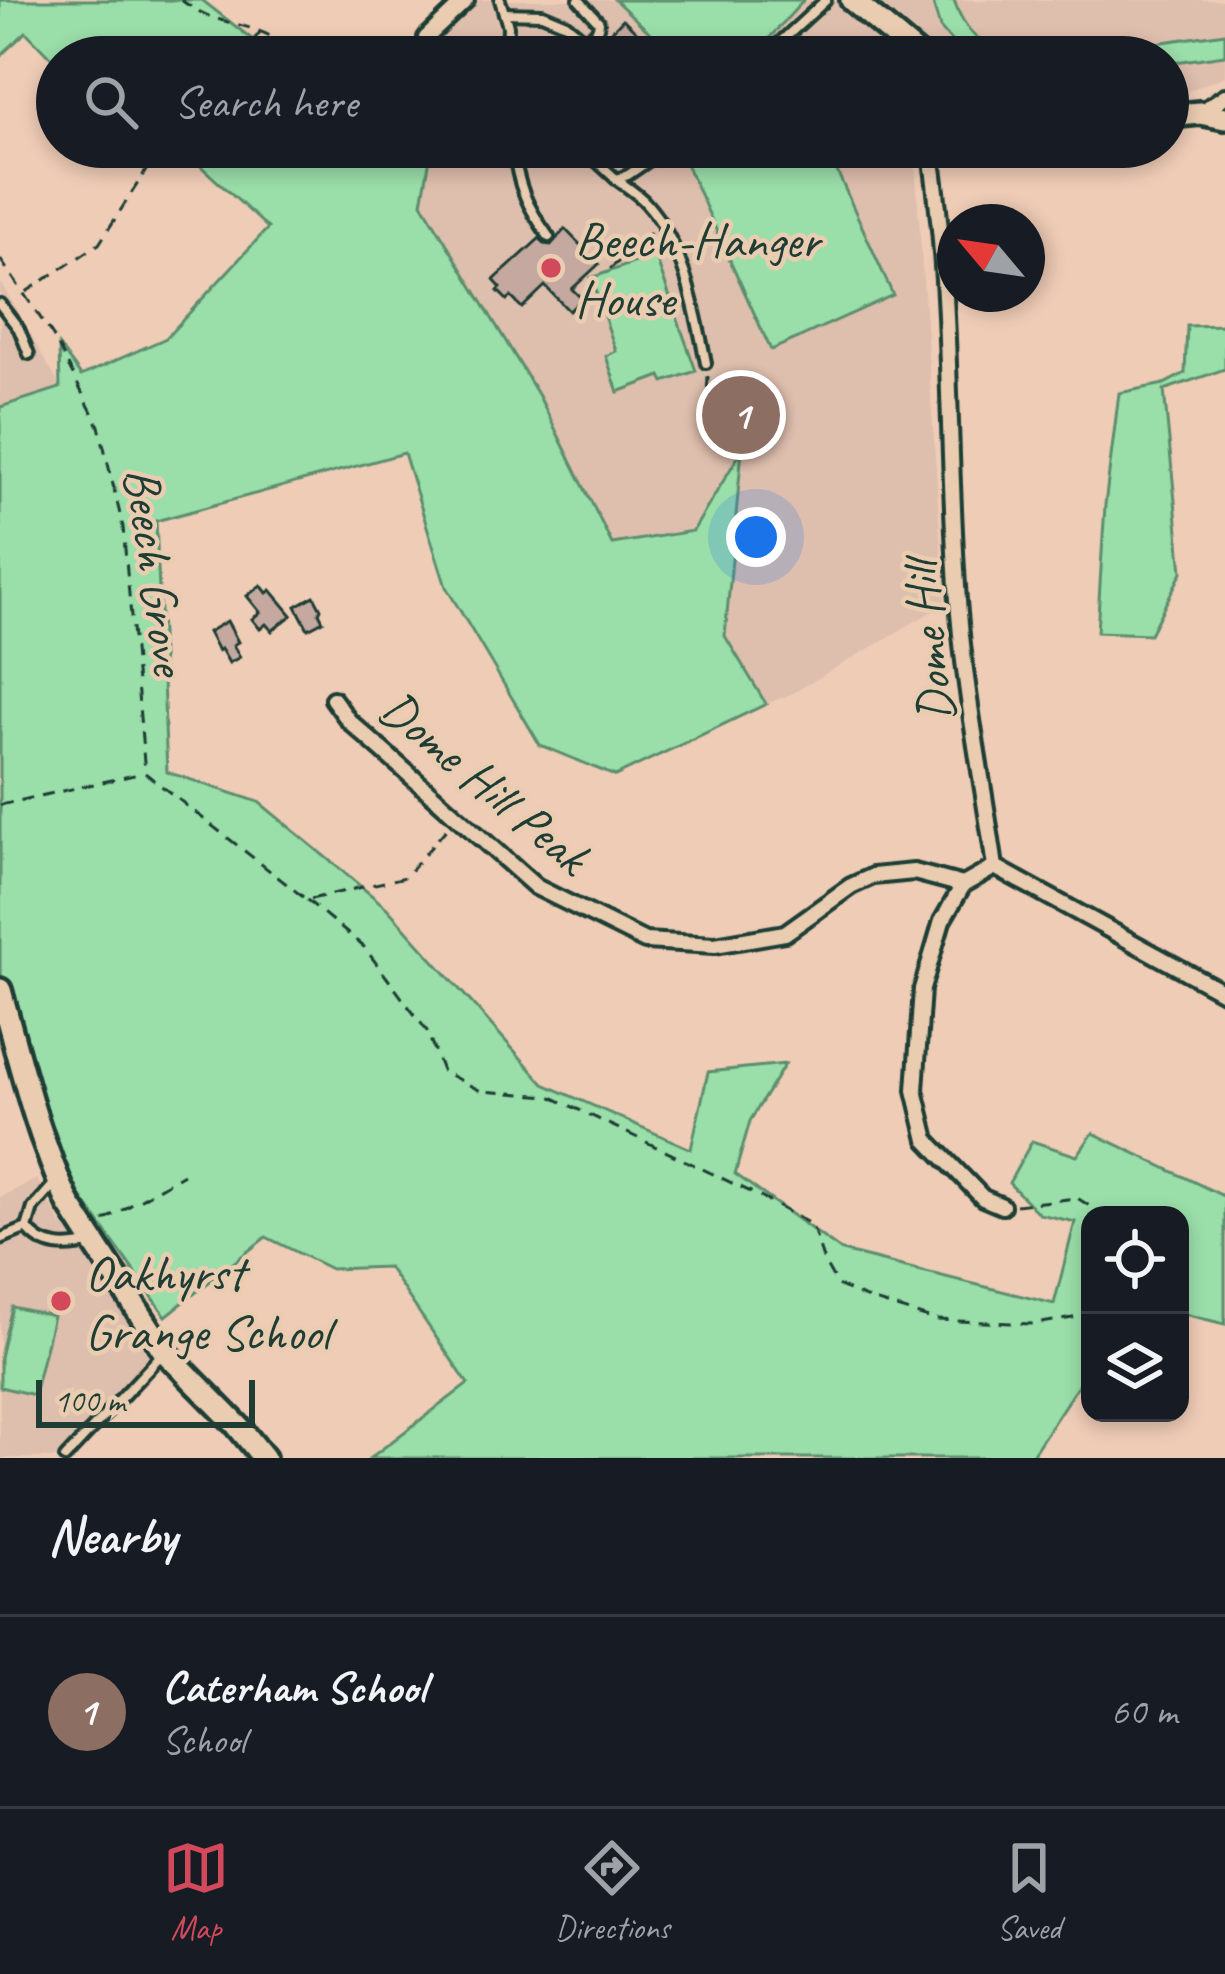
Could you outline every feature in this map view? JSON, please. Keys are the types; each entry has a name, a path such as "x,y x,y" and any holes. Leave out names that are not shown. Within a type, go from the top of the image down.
{"street":[{"path":"428,36 466,0"},
{"path":"852,0 895,36"},
{"path":"1200,113 1225,96"},
{"path":"1189,114 1225,118"},
{"name":"Dome Hill","path":"933,168 959,615 995,867"},
{"name":"Dome Hill Peak","path":"333,699 349,722 536,887 645,941 715,945 785,933 872,876 914,872 963,885"},
{"path":"1002,1206 982,1198 927,1140 915,1090 922,989 942,921 963,885 995,867 1225,993"},
{"path":"0,990 28,1096 69,1204 164,1352 264,1458"}],"lane":[{"path":"500,0 508,36"},
{"path":"579,0 599,22 592,36"},
{"path":"787,36 826,0"},
{"path":"505,13 542,14 581,36"},
{"path":"516,168 527,208 549,237"},
{"path":"604,168 646,202 669,238 693,299 706,363"},
{"path":"616,179 638,168"},
{"path":"0,304 19,329 28,354"},
{"path":"27,1228 33,1208 58,1181"},
{"path":"27,1228 37,1240 53,1246 74,1247 91,1237"},
{"path":"0,1239 27,1228"},
{"path":"65,1458 164,1352"}],"path":[{"path":"182,0 203,16 269,36"},
{"path":"257,36 261,31"},
{"path":"24,294 99,244 148,168"},
{"path":"610,268 660,224"},
{"name":"Beech Grove","path":"0,259 53,335 99,426 123,527 145,773"},
{"path":"706,363 710,383 706,414 718,436"},
{"path":"0,805 145,773 364,947 427,1031 442,1071 482,1091 550,1096 755,1194 812,1225 837,1285 868,1299 935,1320 1035,1324 1083,1314"},
{"path":"307,900 405,877 458,815"},
{"path":"91,1237 183,1174"},
{"path":"1002,1206 1077,1198 1090,1206"}],"shaded area":[{"path":"474,0 846,0 884,36 432,36"},
{"path":"872,0 1225,0 1225,76 1189,91 1189,36 913,36"},
{"path":"382,168 915,168 945,604 766,704 612,544 539,396"},
{"path":"0,281 61,388 0,407"},
{"name":"Oakhyrst Grange School","path":"37,1179 62,1226 71,1222 152,1350 151,1358 89,1419 58,1458 0,1458 0,1197"}],"green space":[{"path":"0,0 202,0 248,36 36,36 36,42 26,32 0,56"},
{"path":"615,0 804,0 771,36 654,36"},
{"path":"932,0 954,0 974,36 947,36"},
{"path":"1225,33 1225,55 1189,60 1189,38"},
{"path":"203,168 428,168 422,203 539,396 612,544 693,531 742,450 725,636 766,704 615,776 540,745 446,587 404,453 156,521 167,772 259,802 387,908 544,1084 691,1149 708,1072 785,1064 750,1121 735,1174 842,1251 1054,1304 1075,1222 1039,1214 1009,1183 1032,1141 1077,1156 1093,1133 1225,1197 1225,1324 1189,1315 1189,1206 1081,1206 1081,1381 1030,1458 370,1458 468,1384 388,1267 331,1269 266,1237 166,1316 66,1176 0,970 0,407 60,388 59,346 81,376 166,338 268,228"},
{"path":"688,168 836,168 893,295 771,350"},
{"path":"655,255 696,371 664,382 661,376 618,392 606,356 616,351 591,278"},
{"path":"1225,325 1225,369 1164,390 1182,572 1150,634 1097,632 1105,505 1119,393 1164,384 1185,373 1187,326"},
{"path":"12,1307 53,1316 34,1395 0,1387 0,1357"}],"building":[{"path":"623,19 641,36 607,36"},
{"name":"Beech-Hanger House","path":"565,229 599,264 572,289 582,299 569,311 545,286 522,308 511,297 507,300 494,280 540,238 551,245"},
{"path":"261,585 292,615 272,631 266,624 260,629 252,619 260,612 247,596"},
{"path":"314,596 323,621 308,629 296,606"},
{"path":"227,621 240,657 229,663 208,632"}],"place":[{"name":"Beech-Hanger House","path":"551,268"},
{"name":"Caterham School","path":"741,415"},
{"name":"Oakhyrst Grange School","path":"61,1301"}]}
